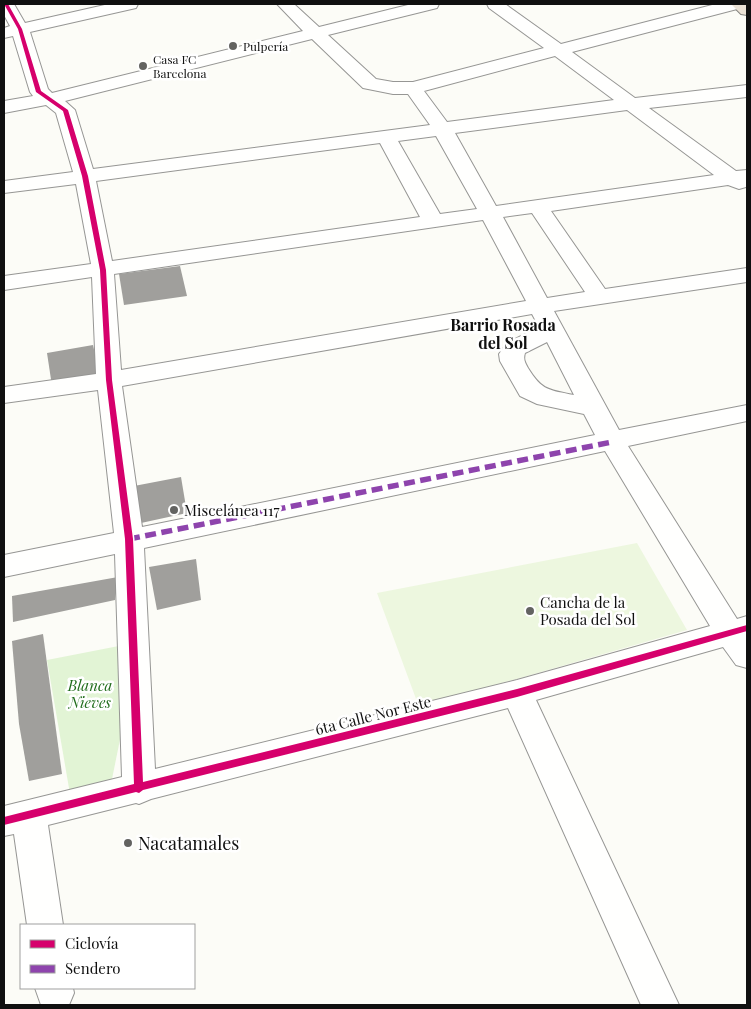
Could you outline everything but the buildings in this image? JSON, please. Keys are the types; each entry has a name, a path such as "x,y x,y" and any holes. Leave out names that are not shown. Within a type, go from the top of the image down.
{"highway":[{"path":"739,4 747,10"}],"street":[{"path":"6,4 12,31 39,92 65,110 85,176 103,270 109,380 129,539 139,789"},
{"path":"12,31 130,4"},
{"path":"284,4 314,34 370,84 393,88 413,88 735,4"},
{"path":"4,107 50,99 431,4"},
{"path":"495,4 631,104 742,181"},
{"path":"413,88 443,130 490,213 612,442 742,639"},
{"path":"4,187 387,138 631,104 747,91"},
{"path":"387,138 433,221"},
{"path":"4,284 490,213 742,181"},
{"path":"538,207 600,298"},
{"path":"4,395 109,380 540,306 747,275"},
{"path":"552,330 516,348 511,354 512,361 529,390 546,398 593,407"},
{"path":"4,566 747,413"},
{"name":"6ta Calle Nor Este","path":"16,818 742,639"},
{"path":"517,693 660,1005"},
{"path":"16,818 45,924"}],"green space":[{"name":"Cancha de la Posada del Sol","path":"637,543 687,630 419,707 377,593"},
{"name":"Blanca Nieves","path":"129,644 127,705 111,784 70,794 47,660"}],"marked path":[{"path":"129,539 612,442"}],"cycle path":[{"path":"6,4 20,29 39,92 65,110 85,176 103,270 109,380 129,539 139,789"},
{"path":"4,821 517,693 747,628"}],"place":[{"name":"Pulpería","path":"233,46"},
{"name":"Casa FC Barcelona","path":"143,66"},
{"name":"Miscelánea 117","path":"174,510"},
{"name":"Cancha de la Posada del Sol","path":"530,611"},
{"name":"Nacatamales","path":"128,843"}],"district":[{"name":"Barrio Rosada del Sol","path":"503,333"}]}
